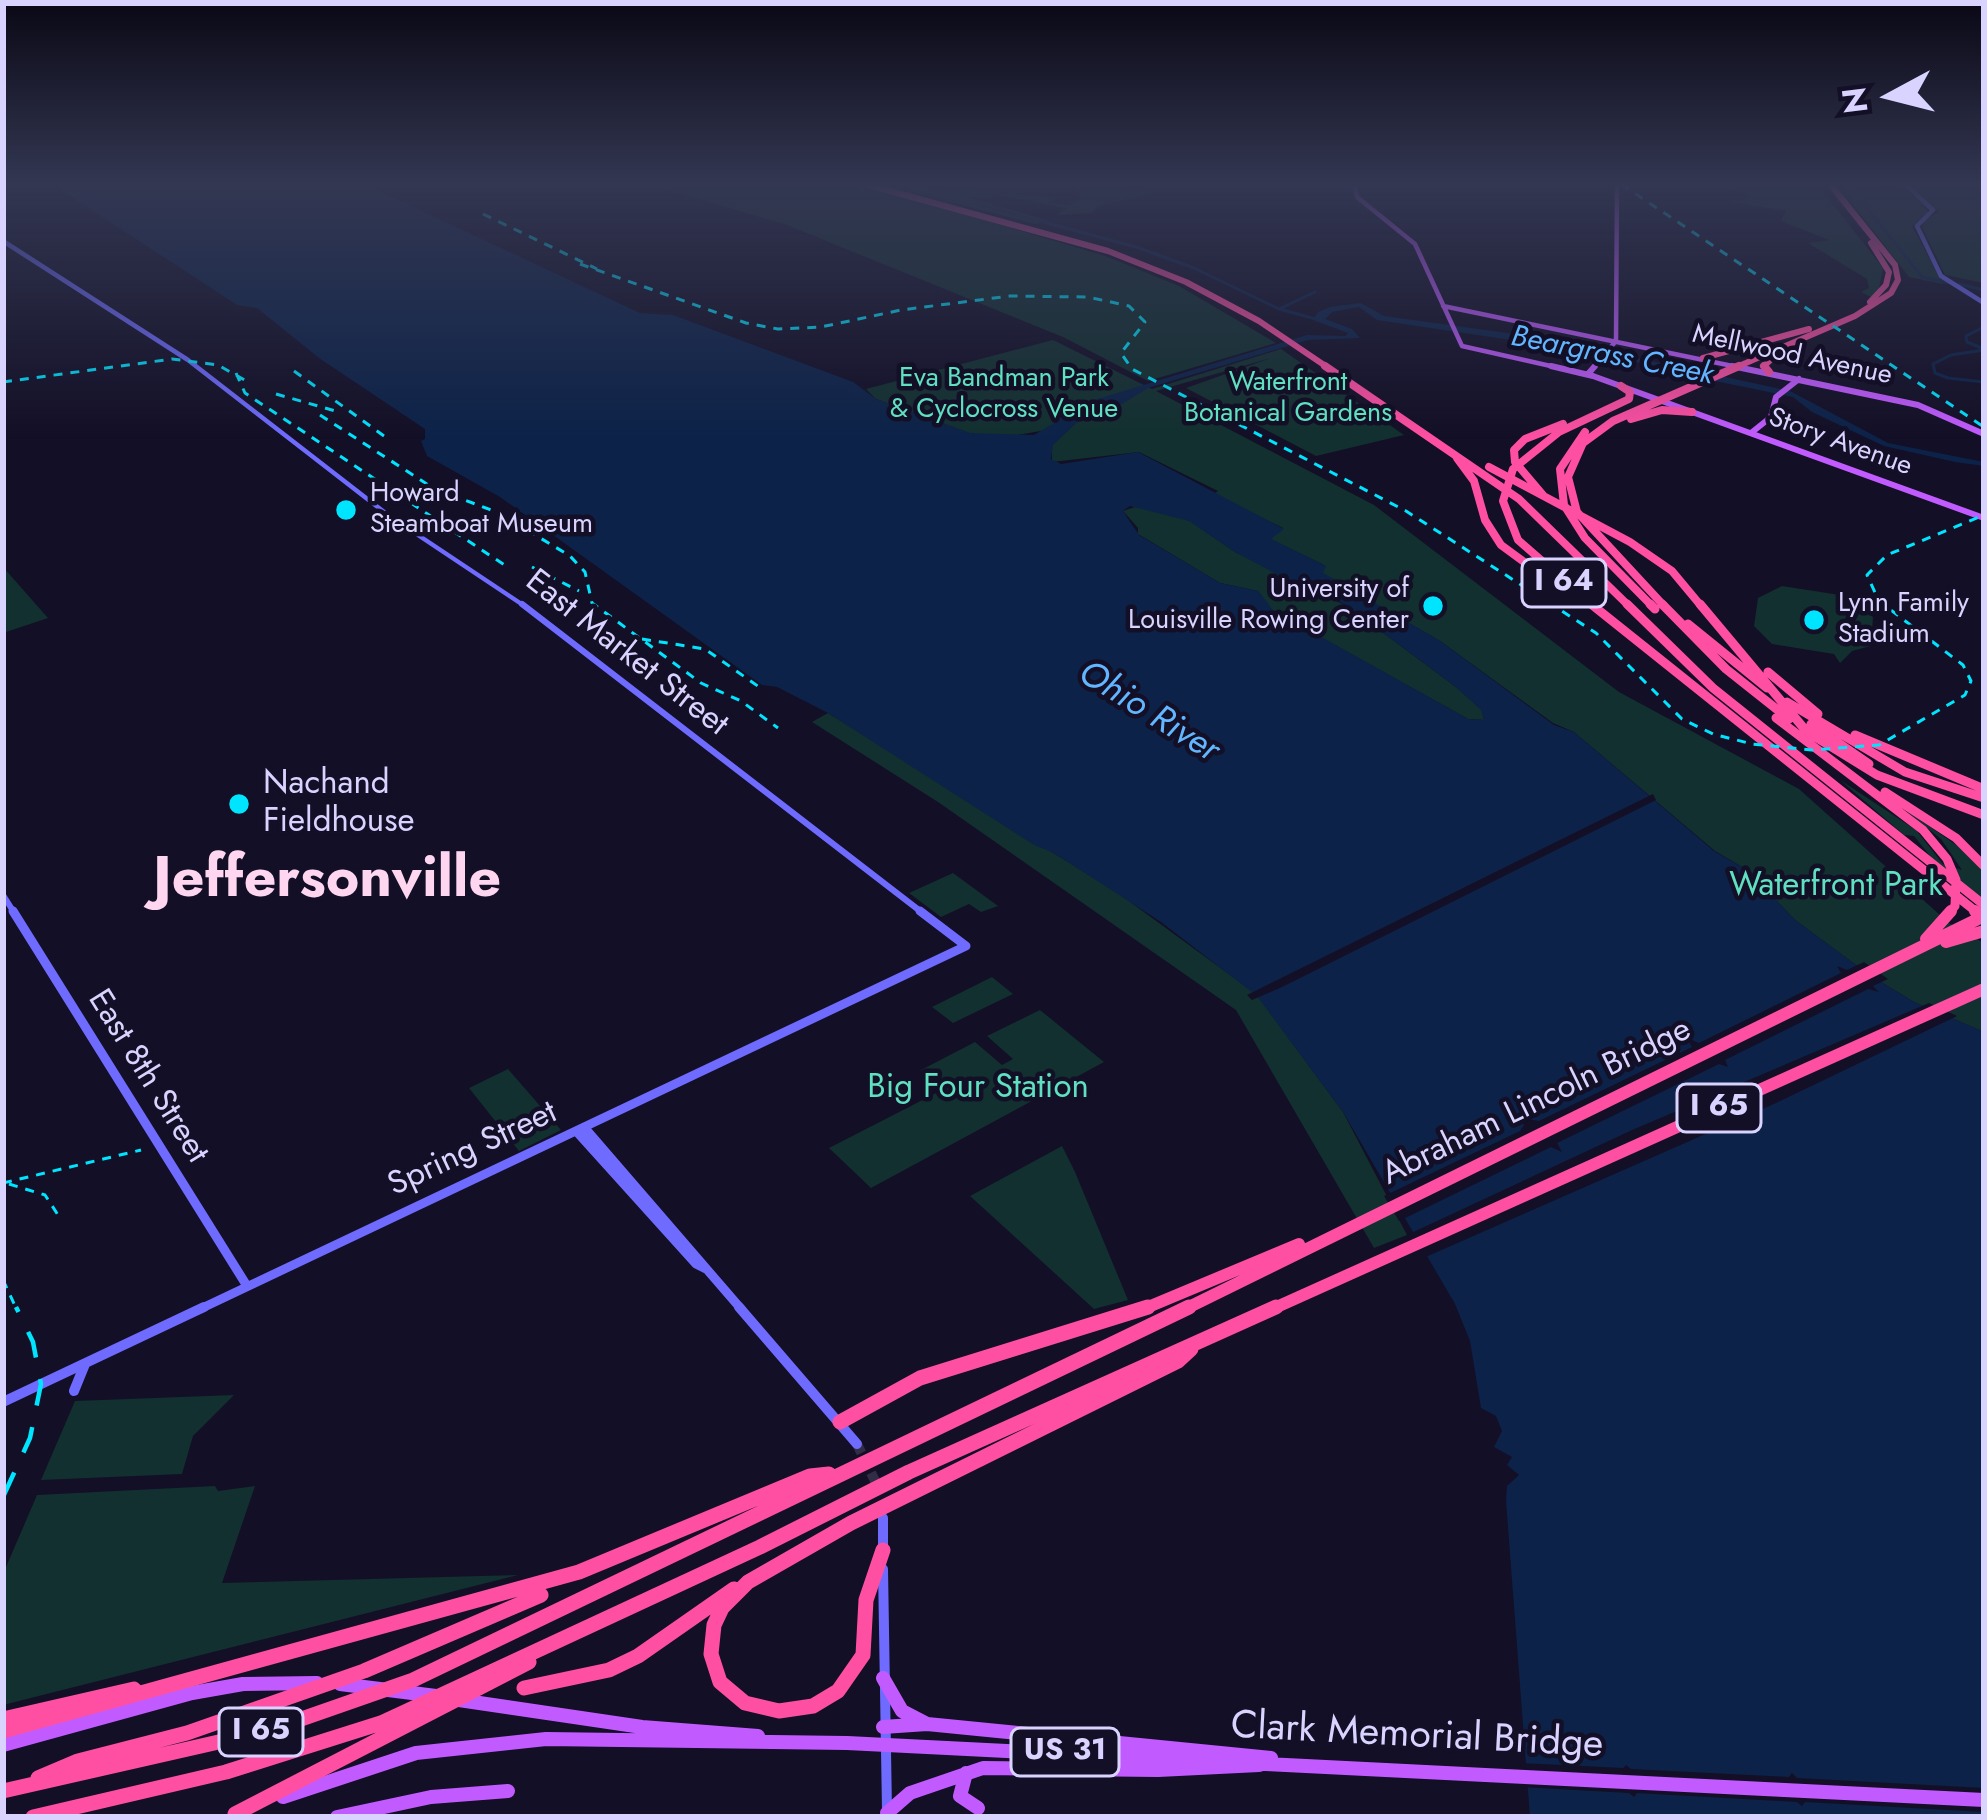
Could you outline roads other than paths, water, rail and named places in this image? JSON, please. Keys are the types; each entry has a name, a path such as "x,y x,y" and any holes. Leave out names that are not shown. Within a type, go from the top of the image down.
{"highway":[{"path":"1155,269 1215,293 1492,474 1613,533 1672,571 1808,721 1811,743"},
{"name":"I 64","path":"1885,269 1888,280 1868,304 1743,364 1550,440 1524,457 1506,483 1504,507 1514,533 1544,567 1770,743 1913,792 1984,803"},
{"path":"1703,358 1809,333"},
{"path":"1768,372 1764,366 1809,333"},
{"name":"I 64","path":"1809,333 1685,382 1589,437 1573,459 1569,481 1581,519 1636,578 1726,669 1811,743 1935,883 1984,916"},
{"path":"1550,440 1623,402 1631,394 1621,386"},
{"path":"1615,569 1583,541 1514,459 1515,447 1623,402"},
{"path":"1569,481 1585,446 1607,428 1658,411 1692,412"},
{"path":"1612,413 1572,445 1558,483 1571,520 1721,675 1811,743 1828,764 1924,830 1947,859 1956,880 1955,906 1943,925 1914,949"},
{"path":"1436,437 1471,476 1487,525 1507,550 1711,697"},
{"path":"1492,474 1693,668 1811,743 1984,803"},
{"path":"1636,578 1733,661 1813,719 1923,780 1984,803"},
{"path":"1716,618 1828,764 1984,905"},
{"path":"1753,657 1801,702 1848,732 1984,803"},
{"path":"1828,764 1956,838 1984,866"},
{"path":"1914,949 1984,916"},
{"name":"I 65","path":"1914,949 1984,931"},
{"name":"Abraham Lincoln Bridge","path":"1181,1301 1331,1234 1914,949"},
{"name":"I 65","path":"33,1817 226,1772 381,1723 492,1679 908,1472 1979,994"},
{"path":"840,1422 920,1378 1181,1301"},
{"name":"I 65","path":"9,1789 267,1731 375,1695 572,1608 1181,1301"},
{"path":"524,1688 609,1670 851,1523 1178,1361 1197,1343"},
{"path":"3,1731 578,1572 810,1476 841,1471"},
{"path":"771,1568 722,1608 714,1625 711,1654 720,1682 745,1702 779,1711 796,1710 830,1697 858,1667 866,1644 866,1600 883,1550"},
{"path":"9,1789 78,1761 187,1732 342,1679 541,1595"},
{"path":"231,1816 492,1679"},
{"path":"3,1719 167,1683"}],"main road":[{"name":"East Market Street","path":"46,269 188,360 388,515 499,586 966,946"},
{"path":"1426,269 1452,331 1455,344 1447,344"},
{"path":"1588,374 1616,339 1616,269"},
{"path":"1940,269 1946,281 1984,303"},
{"name":"Mellwood Avenue","path":"1442,306 1921,405 1984,434"},
{"name":"Story Avenue","path":"1452,331 1474,350 1588,374 1984,518"},
{"path":"1751,433 1771,417 1778,395 1799,379"},
{"name":"East 8th Street","path":"3,895 247,1286"},
{"name":"Spring Street","path":"3,1402 966,946"},
{"path":"580,1129 857,1444"},
{"path":"74,1391 86,1363"},
{"path":"883,1518 887,1813"},
{"path":"883,1678 902,1711 927,1724"},
{"name":"US 31","path":"3,1745 192,1693 289,1681 356,1685 642,1727 847,1743"},
{"path":"883,1726 927,1724 1154,1743 1259,1754 1282,1762"},
{"name":"US 31","path":"231,1816 365,1766 487,1742 546,1738 847,1743"},
{"name":"Clark Memorial Bridge","path":"847,1743 1984,1800"},
{"path":"887,1813 910,1793 969,1771 1015,1766 1158,1770 1282,1762"},
{"path":"969,1771 958,1791 965,1803 978,1808"},
{"path":"337,1817 431,1796 508,1791"}],"water":[{"name":"Ohio River","path":"182,269 546,269 640,313 673,315 853,382 876,399 970,433 1034,435 1091,401 1307,335 1345,336 1348,333 1313,320 1330,307 1361,303 1384,316 1544,338 1790,391 1888,443 1984,462 1984,466 1955,462 1884,446 1812,412 1793,397 1652,368 1625,357 1377,320 1359,307 1332,312 1325,319 1352,329 1360,338 1308,340 1148,388 1114,409 1096,410 1075,424 1053,445 1051,459 1061,464 1138,452 1284,529 1271,539 1326,566 1323,573 1440,641 1554,725 1574,732 1714,851 1771,884 1775,899 1795,920 1871,976 1914,1002 1984,1032 1984,1817 1530,1817 1506,1501 1507,1486 1519,1475 1507,1465 1512,1457 1494,1447 1502,1431 1496,1416 1481,1408 1470,1341 1455,1304 1343,1112 1257,996 1161,922 828,713 777,687 762,685 500,497 427,456 421,441 425,429 319,358 257,308 237,305","holes":["1130,506 1189,521 1235,552 1347,606 1456,687 1481,710 1484,720 1468,719 1273,610 1258,591 1220,583 1139,535 1123,511"]}],"waterway":[{"path":"1196,269 1279,309"},
{"path":"1916,269 1922,277 1950,283"},
{"path":"1959,284 1984,290"},
{"path":"1279,309 1315,292"},
{"path":"1279,309 1316,319"},
{"path":"1984,327 1966,336 1967,342 1984,349"},
{"path":"1984,350 1951,355 1933,364 1935,373 1948,378 1984,382"}],"tunnel":[{"path":"857,1444 878,1487"}],"railway":[{"path":"594,269 746,323 778,329 821,327 901,310 1010,296 1088,297 1129,306 1145,322 1121,353 1132,369 1406,511 1596,633 1682,719 1713,734 1752,744 1812,750 1879,745 1965,695 1971,681 1963,665 1879,601 1867,575 1887,555 1984,515"},
{"path":"1748,269 1984,427"},
{"path":"3,382 172,359 218,365 237,376"},
{"path":"294,371 384,436"},
{"path":"237,376 248,382"},
{"path":"237,376 245,393 509,568"},
{"path":"276,394 339,412"},
{"path":"320,415 433,488 499,513 570,556 585,572 592,603 701,683 741,701 778,728"},
{"path":"532,567 579,591"},
{"path":"642,639 705,649 762,689"},
{"path":"3,1183 141,1150"},
{"path":"9,1184 45,1195 60,1218"},
{"path":"3,1280 17,1310"},
{"path":"3,1497 30,1438 41,1384 33,1342 16,1307"}],"place":[{"name":"Howard Steamboat Museum","path":"346,510"},
{"name":"University of Louisville Rowing Center","path":"1433,606"},
{"name":"Lynn Family Stadium","path":"1814,620"},
{"name":"Nachand Fieldhouse","path":"239,804"}],"district":[{"name":"Jeffersonville","path":"327,882"}],"water label":[{"name":"Beargrass Creek","path":"1612,357"}],"park label":[{"name":"Eva Bandman Park & Cyclocross Venue","path":"1004,394"},
{"name":"Waterfront Botanical Gardens","path":"1288,398"},
{"name":"Waterfront Park","path":"1836,887"},
{"name":"Big Four Station","path":"978,1089"}]}
